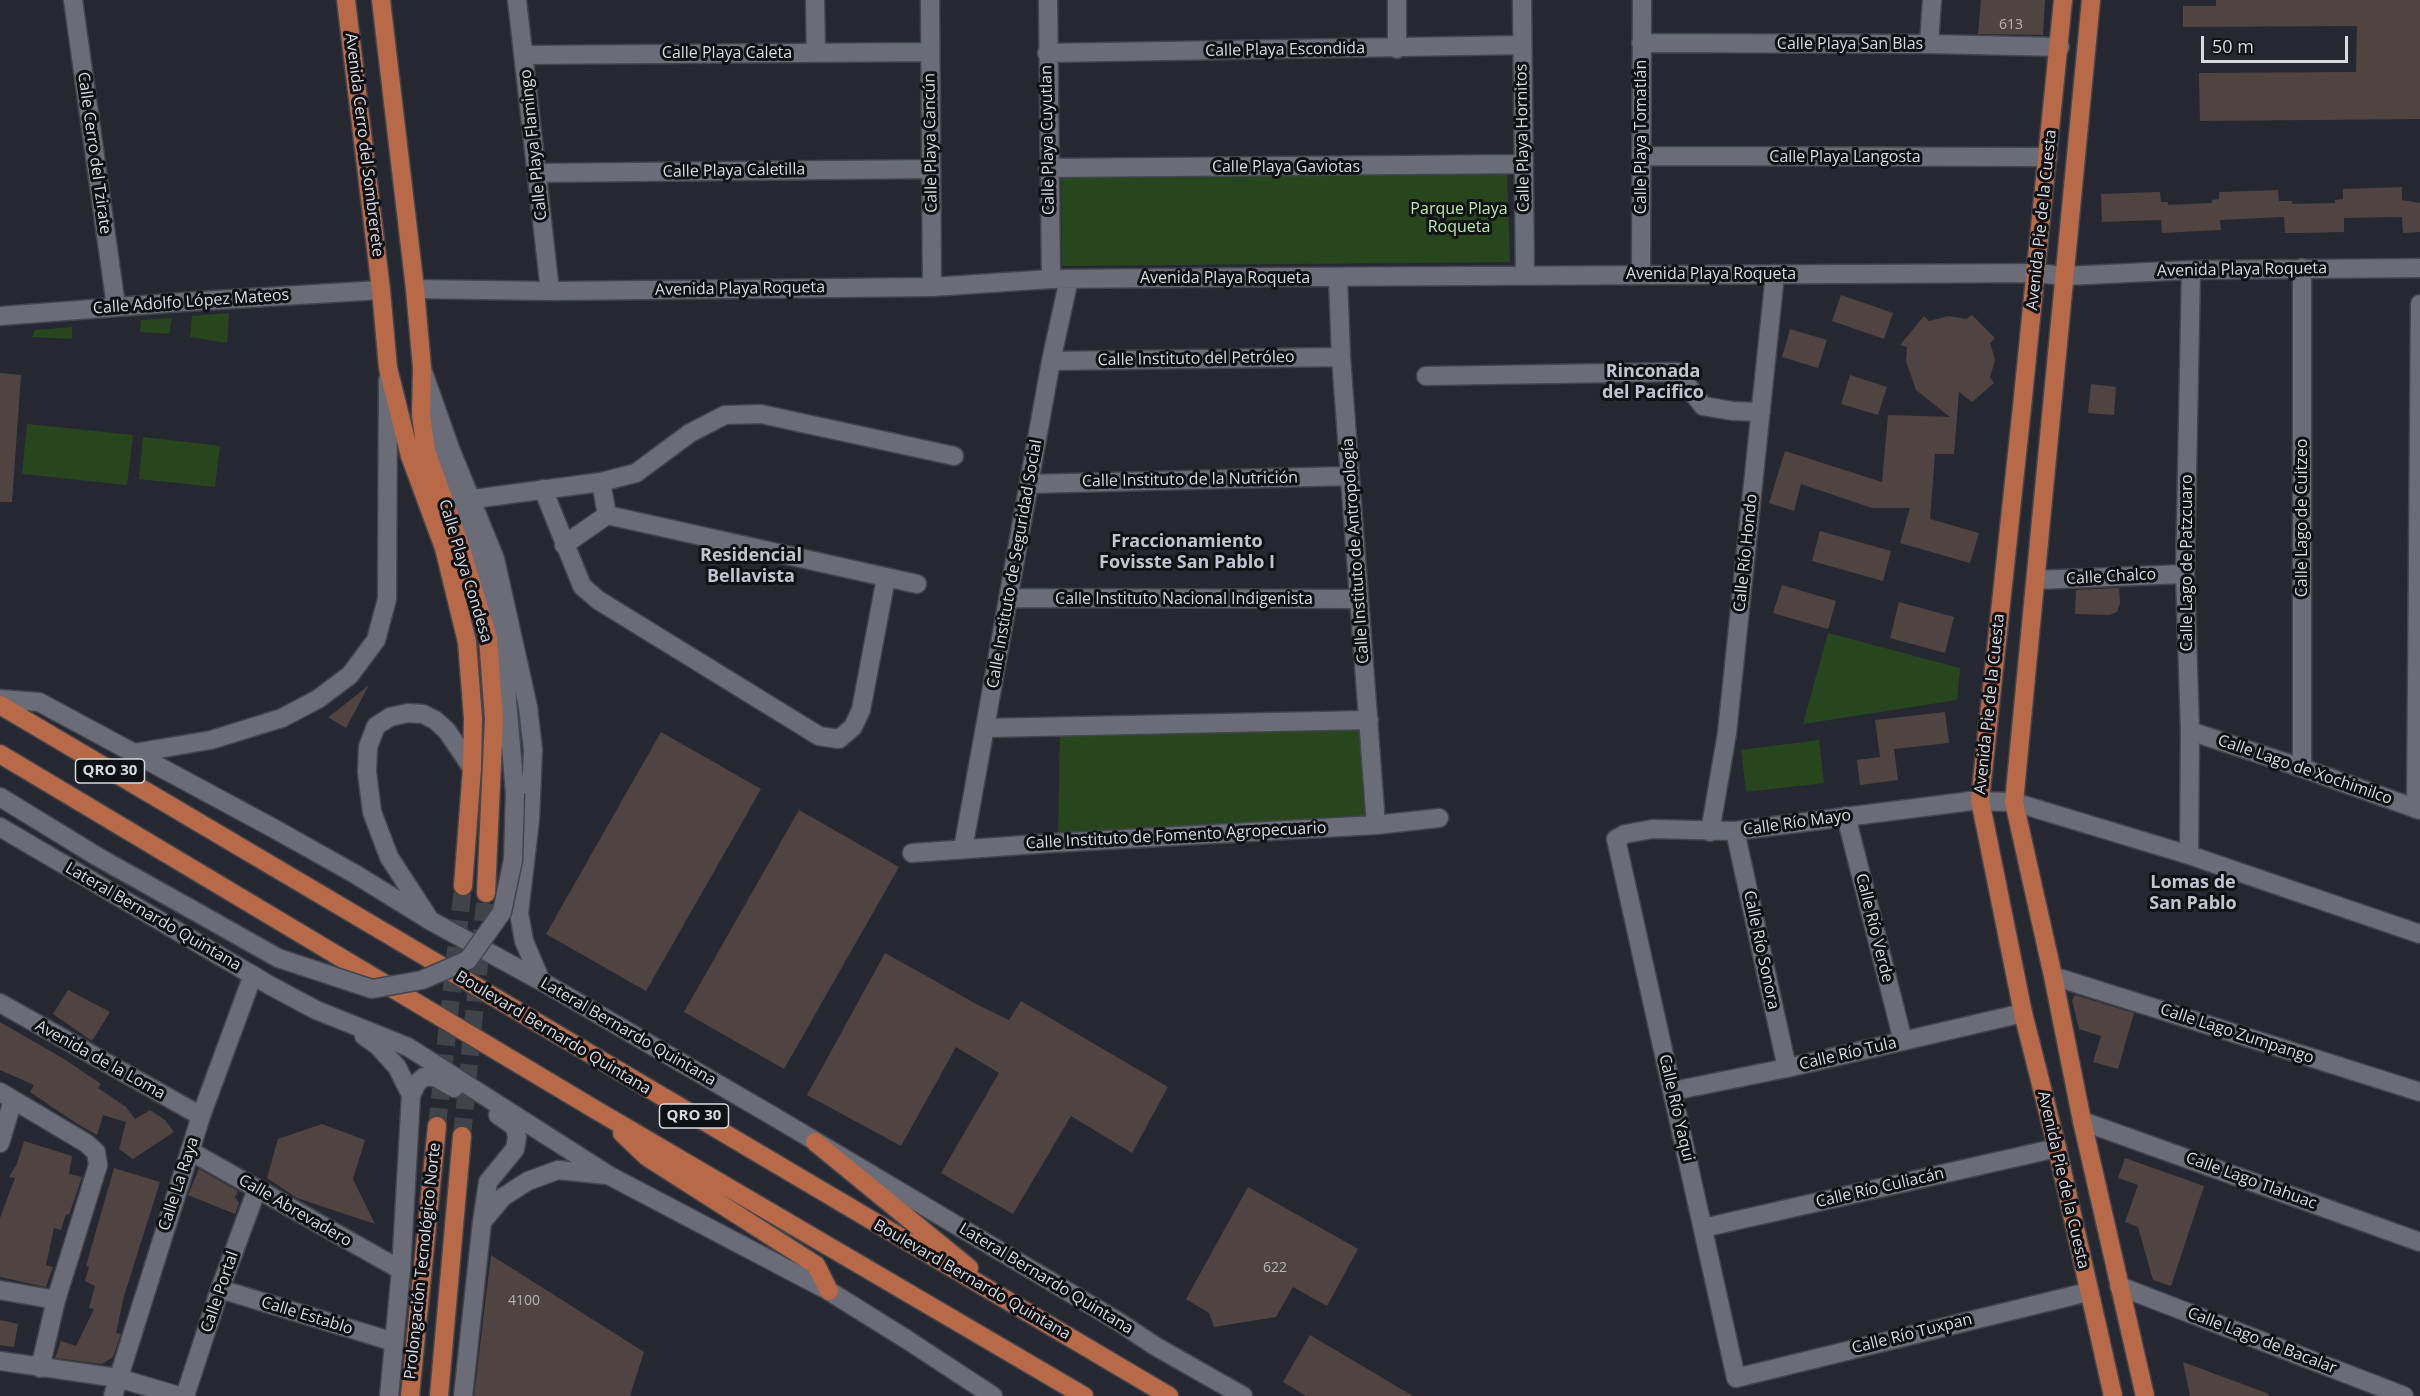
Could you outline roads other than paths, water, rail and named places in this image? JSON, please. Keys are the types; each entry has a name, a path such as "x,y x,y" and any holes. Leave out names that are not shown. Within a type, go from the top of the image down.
{"main road":[{"name":"Avenida Cerro del Sombrerete","path":"346,0 381,290"},
{"name":"Avenida Cerro del Sombrerete","path":"381,0 415,289"},
{"name":"Avenida Pie de la Cuesta","path":"2063,0 2060,47 1980,800 2024,1013 2113,1396"},
{"name":"Avenida Pie de la Cuesta","path":"2091,0 2014,802 2053,976 2082,1121 2145,1396"},
{"name":"Calle Playa Condesa","path":"415,289 422,368 421,415 426,452 460,545 488,638 494,719 486,893"},
{"name":"Calle Playa Condesa","path":"381,290 388,368 410,456 444,548 467,642 473,718 472,768 463,886"},
{"name":"Boulevard Bernardo Quintana","path":"0,705 1169,1396"},
{"name":"QRO 30","path":"0,754 596,1110 1084,1396"},
{"path":"596,1110 647,1157 816,1265 829,1292"},
{"name":"Prolongación Tecnológico Norte","path":"410,1396 437,1126"},
{"name":"Prolongación Tecnológico Norte","path":"439,1396 462,1136"},
{"path":"815,1142 1012,1303"}],"street":[{"name":"Calle Cerro del Tzirate","path":"73,0 116,306"},
{"name":"Calle Playa Flamingo","path":"517,0 550,291"},
{"path":"815,0 816,52"},
{"name":"Calle Playa Cancún","path":"930,0 932,287"},
{"name":"Calle Playa Cuyutlan","path":"1047,0 1048,168 1060,279"},
{"path":"1396,0 1397,49"},
{"name":"Calle Playa Hornitos","path":"1522,0 1525,275"},
{"name":"Calle Playa Tomatlán","path":"1641,274 1642,0"},
{"path":"1929,44 1932,0"},
{"name":"Calle Playa San Blas","path":"1641,43 2060,47"},
{"name":"Calle Playa Escondida","path":"1047,53 1397,49 1522,45"},
{"name":"Calle Playa Caleta","path":"523,55 930,52"},
{"name":"Calle Playa Langosta","path":"1641,156 2048,157"},
{"name":"Calle Playa Gaviotas","path":"1048,168 1524,164"},
{"name":"Calle Playa Caletilla","path":"537,173 931,169"},
{"name":"Calle Lago de Cuitzeo","path":"2302,268 2302,768"},
{"name":"Avenida Playa Roqueta","path":"415,289 550,291 932,287 1060,279 1641,274 2036,273 2065,276 2191,270 2420,268"},
{"name":"Calle Lago de Patzcuaro","path":"2189,855 2190,731 2185,574 2191,270"},
{"name":"Calle Río Hondo","path":"1710,832 1727,733 1775,274"},
{"name":"Calle Instituto de Antropología","path":"1338,277 1341,357 1376,825"},
{"name":"Calle Instituto de Seguridad Social","path":"963,849 1052,361 1060,279"},
{"name":"Calle Adolfo López Mateos","path":"0,316 116,306 381,290"},
{"path":"2418,810 2420,304"},
{"name":"Calle Instituto del Petróleo","path":"1052,361 1341,357"},
{"path":"134,753 211,740 282,717 318,699 350,675 376,640 387,599 388,368"},
{"path":"422,368 451,451 495,559 528,707 533,750 530,819 519,913 524,941 541,981"},
{"path":"0,797 98,857 278,958 372,989 422,981 468,960 502,912 513,860 515,793 502,642 480,560 441,463 422,368"},
{"path":"1426,376 1677,372 1703,406 1733,411 1761,412"},
{"path":"472,499 601,483 636,473 690,433 725,415 761,414 954,456"},
{"name":"Calle Instituto de la Nutrición","path":"1029,484 1350,476"},
{"path":"601,483 607,515"},
{"path":"543,489 582,586 598,600 819,736 838,739 853,727 861,710 886,578"},
{"path":"564,545 607,515 917,584"},
{"name":"Calle Chalco","path":"2036,580 2185,574"},
{"name":"Calle Instituto Nacional Indigenista","path":"1008,598 1359,599"},
{"name":"Lateral Bernardo Quintana","path":"0,699 39,702 355,874 431,921 541,981 815,1142 1119,1322 1155,1346 1243,1396"},
{"path":"431,921 389,857 372,813 367,772 368,747 376,726 390,717 408,713 423,714 435,720 447,731 472,768"},
{"path":"985,728 1369,720"},
{"name":"Calle Lago de Xochimilco","path":"2190,731 2418,810"},
{"name":"Calle Río Mayo","path":"1616,839 1625,834 1653,829 1735,831 1980,800 2014,802 2189,855 2420,934"},
{"name":"Calle Río Verde","path":"1846,816 1903,1041"},
{"name":"Calle Instituto de Fomento Agropecuario","path":"912,853 1376,825 1439,818"},
{"name":"Lateral Bernardo Quintana","path":"0,827 271,986 335,1017 408,1047 610,1176 829,1292 993,1396"},
{"name":"Calle Río Sonora","path":"1735,831 1787,1068"},
{"name":"Calle Río Yaqui","path":"1616,839 1736,1378"},
{"name":"Calle La Raya","path":"113,1396 201,1116 253,975"},
{"name":"Calle Lago Zumpango","path":"2053,976 2420,1092"},
{"name":"Avenida de la Loma","path":"0,1003 201,1116"},
{"name":"Calle Río Tula","path":"1672,1091 1787,1068 2024,1013"},
{"path":"335,1017 378,1046 397,1067 411,1095"},
{"path":"389,1396 411,1095 417,1083 424,1077 435,1077 487,1107 515,1127 517,1137 515,1149 488,1182 463,1396"},
{"path":"0,1143 7,1096 86,1143 96,1152 98,1164 56,1300 40,1368"},
{"name":"Calle Lago Tlahuac","path":"2082,1121 2420,1242"},
{"name":"Calle Río Culiacán","path":"1703,1228 2057,1148"},
{"name":"Calle Abrevadero","path":"190,1151 400,1270"},
{"path":"482,1222 503,1197 528,1181 558,1170 610,1176"},
{"name":"Calle Portal","path":"185,1396 220,1289 257,1189"},
{"name":"Calle Lago de Bacalar","path":"2119,1286 2404,1396"},
{"name":"Calle Establo","path":"220,1289 394,1342"},
{"path":"0,1290 56,1300"},
{"name":"Calle Río Tuxpan","path":"1736,1378 2088,1292"},
{"path":"0,1361 118,1378 179,1396"}],"tunnel":[{"path":"437,1126 463,886"},
{"path":"462,1136 486,893"}],"district":[{"name":"Rinconada del Pacifico","path":"1653,382"},
{"name":"Fraccionamiento Fovisste San Pablo I","path":"1187,552"},
{"name":"Residencial Bellavista","path":"751,566"},
{"name":"Lomas de San Pablo","path":"2193,893"}],"park label":[{"name":"Parque Playa Roqueta","path":"1459,218"}]}
